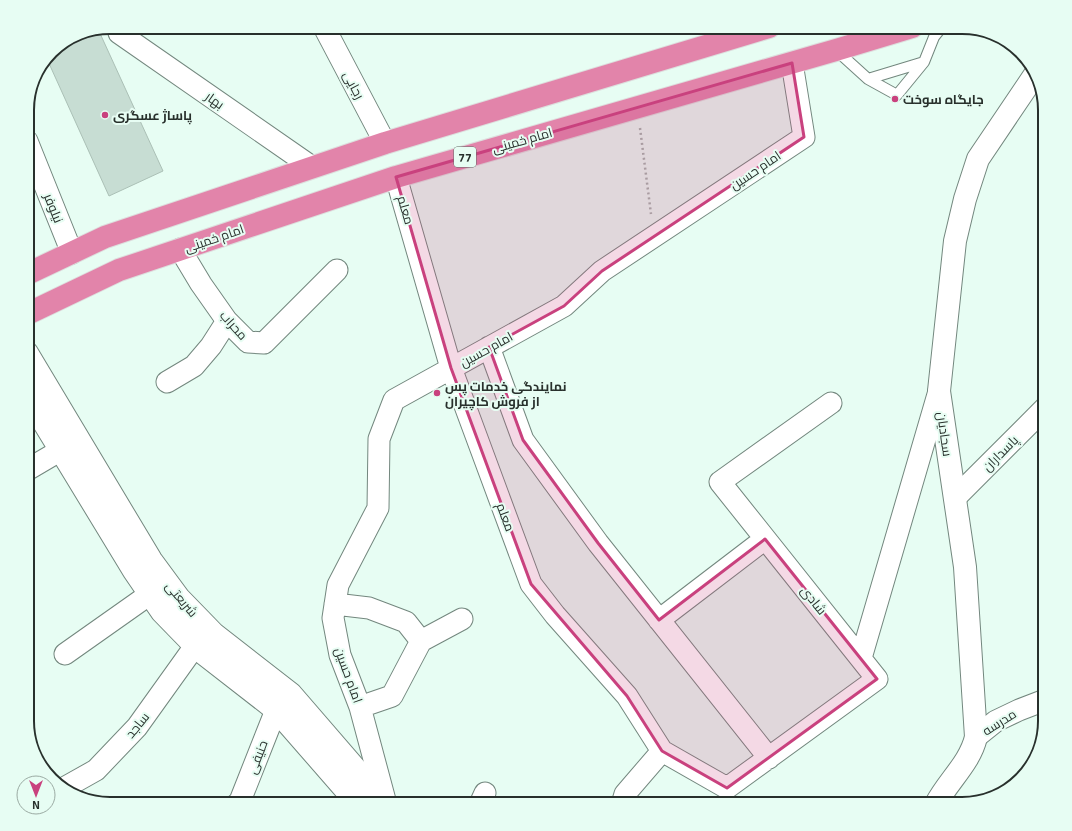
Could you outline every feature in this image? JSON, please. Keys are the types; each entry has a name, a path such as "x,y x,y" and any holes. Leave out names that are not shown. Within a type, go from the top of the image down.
{"highway":[{"path":"34,271 105,237 312,167 385,143 746,34"},
{"name":"امام خمینی","path":"34,311 119,270 396,177 889,34"}],"street":[{"name":"بهار","path":"120,34 312,167"},
{"name":"رجایی","path":"328,34 385,143"},
{"name":"امام حسین","path":"384,797 360,707 340,655 333,618 338,585 378,508 379,439 394,400 564,306 602,271 804,137 792,63"},
{"name":"سجادیان","path":"941,797 966,761 973,748 976,737 965,567 939,391 955,241 965,199 978,158 1031,80"},
{"name":"نیلوفر","path":"34,159 72,253"},
{"name":"معلم","path":"396,177 451,368 531,584 555,615 627,696 662,751 729,796"},
{"name":"محراب","path":"180,249 201,284 228,321 248,342 264,343 337,270"},
{"path":"167,382 194,366 211,346 228,321"},
{"path":"489,347 523,440 598,543 768,758"},
{"name":"شریعتی","path":"34,365 151,560 179,598 214,634 291,694 380,797"},
{"path":"861,658 939,391"},
{"name":"شادی","path":"729,796 768,758 878,679 720,482 831,403"},
{"name":"شریعتی","path":"34,406 134,571 162,612 195,646 276,710 352,797"},
{"name":"پاسداران","path":"955,498 1038,415"},
{"path":"34,466 61,450"},
{"path":"659,620 765,539"},
{"path":"65,654 150,594"},
{"path":"335,604 369,608 406,622 421,641"},
{"path":"360,707 392,696 421,641 462,619"},
{"name":"ساجد","path":"69,785 96,770 137,727 195,646"},
{"name":"مدرسه","path":"976,737 996,721 1038,703"},
{"name":"حنیفی","path":"242,797 276,710"},
{"path":"624,797 625,794 662,751"}],"lane":[{"path":"836,50 868,79 897,95 924,62 936,34"},
{"path":"868,79 924,62"}],"path":[{"path":"637,108 654,236"}],"highlighted area":[{"path":"792,63 804,137 602,271 564,306 489,347 523,440 598,543 659,620 765,539 877,679 727,788 662,751 627,696 531,584 451,368 396,177"}],"building":[{"name":"پاساژ عسگری","path":"95,35 101,35 163,171 109,196 50,65 56,56 68,47"}],"place":[{"name":"جایگاه سوخت","path":"895,99"},
{"name":"پاساژ عسگری","path":"105,115"},
{"name":"نمایندگی خدمات پس از فروش کاچیران","path":"437,393"}]}
